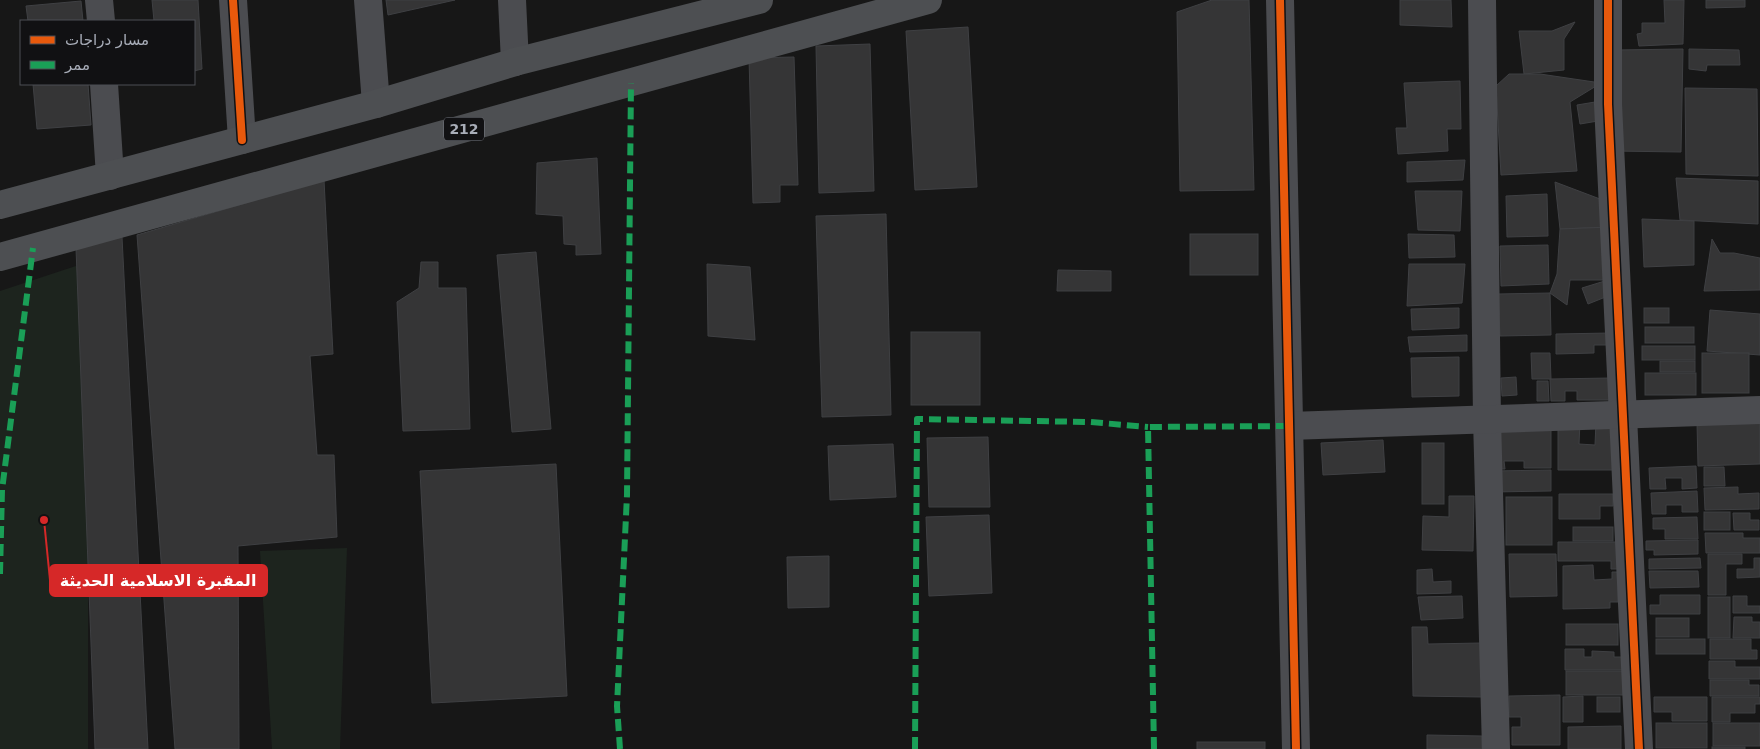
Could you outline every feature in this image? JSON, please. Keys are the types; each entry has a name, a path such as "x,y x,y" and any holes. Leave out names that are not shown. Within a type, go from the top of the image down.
{"main road":[{"path":"0,205 376,104 515,62 759,0"},
{"name":"212","path":"0,257 928,0"}],"street":[{"path":"99,0 101,20"},
{"path":"233,0 242,140"},
{"path":"368,0 376,104"},
{"path":"512,0 515,62"},
{"path":"1280,0 1296,749"},
{"path":"1482,0 1487,419 1496,749"},
{"path":"1608,0 1608,104 1640,749"},
{"path":"104,85 110,176"},
{"path":"1289,426 1760,410"}],"shaded area":[{"path":"88,262 88,749 0,749 0,291"},
{"path":"347,548 340,749 272,749 260,551"}],"building":[{"path":"152,0 198,0 202,69 195,71 195,20 154,20"},
{"path":"386,0 455,0 388,15"},
{"path":"1212,0 1249,0 1254,190 1180,191 1177,12"},
{"path":"1400,0 1451,0 1452,27 1400,25"},
{"path":"1664,0 1684,0 1683,44 1639,46 1637,34 1642,33 1642,23 1665,23"},
{"path":"1706,0 1745,0 1745,7 1706,8"},
{"path":"81,1 83,20 28,20 26,6"},
{"path":"1575,22 1564,39 1564,70 1524,74 1519,31 1552,31"},
{"path":"968,27 977,187 915,190 906,31"},
{"path":"870,44 874,191 819,193 816,46"},
{"path":"1683,49 1681,152 1613,151 1616,50"},
{"path":"1689,49 1739,50 1740,65 1707,65 1706,71 1689,69"},
{"path":"794,57 798,185 780,185 780,202 753,203 749,58"},
{"path":"1509,74 1540,74 1601,83 1570,102 1577,171 1501,175 1496,86"},
{"path":"1460,81 1461,129 1447,129 1448,151 1398,154 1396,128 1407,128 1404,83"},
{"path":"33,85 88,85 91,125 37,129"},
{"path":"1685,88 1757,89 1758,176 1686,174"},
{"path":"1595,102 1598,121 1580,124 1577,105"},
{"path":"597,158 601,254 576,255 576,245 564,244 563,216 536,214 537,163"},
{"path":"1465,160 1463,180 1407,182 1407,162"},
{"path":"1676,178 1758,181 1758,224 1680,220"},
{"path":"324,180 333,354 310,356 317,455 334,455 337,537 238,546 239,749 175,749 137,235"},
{"path":"1555,182 1600,199 1610,227 1560,229"},
{"path":"1415,191 1462,191 1460,231 1418,230"},
{"path":"1547,194 1548,236 1507,237 1506,196"},
{"path":"886,214 891,415 822,417 816,216"},
{"path":"1642,219 1694,221 1694,265 1644,267"},
{"path":"1610,227 1608,280 1570,280 1567,305 1550,293 1557,274 1560,229"},
{"path":"1190,234 1258,234 1258,275 1190,275"},
{"path":"1408,234 1454,235 1455,257 1409,258"},
{"path":"122,237 148,749 95,749 76,248"},
{"path":"1712,239 1720,253 1734,253 1760,258 1760,290 1704,291"},
{"path":"1548,245 1549,284 1501,286 1500,246"},
{"path":"536,252 551,429 512,432 497,255"},
{"path":"421,262 438,262 438,288 466,288 470,429 403,431 397,302 419,288"},
{"path":"707,264 750,267 755,340 708,336"},
{"path":"1409,264 1465,264 1462,303 1407,306"},
{"path":"1058,270 1111,271 1111,291 1057,291"},
{"path":"1608,280 1608,296 1588,304 1582,288"},
{"path":"1550,293 1551,335 1500,336 1498,294"},
{"path":"1459,308 1459,328 1412,330 1411,309"},
{"path":"1644,308 1669,308 1669,323 1644,323"},
{"path":"1710,310 1760,314 1760,355 1707,351"},
{"path":"1645,327 1694,327 1694,343 1645,343"},
{"path":"911,332 980,332 980,405 911,405"},
{"path":"1610,333 1611,345 1594,345 1594,353 1556,354 1556,334"},
{"path":"1467,335 1467,351 1410,352 1408,337"},
{"path":"1642,346 1695,346 1695,360 1642,360"},
{"path":"1531,353 1550,353 1551,379 1532,379"},
{"path":"1702,353 1749,353 1749,393 1702,393"},
{"path":"1459,357 1459,396 1412,397 1411,358"},
{"path":"1660,361 1695,361 1695,372 1660,372"},
{"path":"1645,373 1696,373 1696,395 1645,395"},
{"path":"1516,377 1517,395 1502,396 1501,378"},
{"path":"1611,378 1612,400 1577,400 1577,391 1565,391 1565,401 1551,401 1550,379"},
{"path":"1537,381 1548,381 1549,401 1537,401"},
{"path":"1760,421 1760,464 1698,466 1697,422"},
{"path":"1558,422 1580,422 1579,444 1595,445 1596,422 1619,422 1618,470 1558,470"},
{"path":"1551,425 1551,468 1524,468 1524,461 1504,461 1505,469 1493,469 1492,426"},
{"path":"988,437 990,507 929,507 927,438"},
{"path":"1383,440 1385,472 1323,475 1321,443"},
{"path":"1422,443 1444,443 1444,504 1422,504"},
{"path":"893,444 896,497 830,500 828,446"},
{"path":"556,464 567,696 432,703 420,471"},
{"path":"1696,466 1697,488 1682,489 1682,478 1665,478 1666,489 1650,489 1649,468"},
{"path":"1704,467 1724,467 1725,486 1704,486"},
{"path":"1551,470 1551,491 1493,492 1493,471"},
{"path":"1738,487 1738,494 1759,493 1759,509 1705,510 1704,488"},
{"path":"1697,491 1698,512 1682,512 1682,505 1666,505 1666,514 1652,514 1651,493"},
{"path":"1559,494 1613,494 1613,506 1600,506 1600,519 1559,519"},
{"path":"1449,496 1474,496 1473,551 1422,550 1423,516 1449,517"},
{"path":"1506,497 1552,497 1552,545 1506,545"},
{"path":"1704,512 1730,512 1730,530 1704,530"},
{"path":"1733,513 1750,513 1750,520 1759,520 1759,530 1734,530"},
{"path":"989,515 992,593 929,596 926,517"},
{"path":"1697,517 1698,539 1665,539 1665,529 1653,529 1653,518"},
{"path":"1573,527 1613,527 1613,541 1573,541"},
{"path":"1705,533 1743,533 1743,538 1760,538 1760,553 1706,553"},
{"path":"1698,540 1698,554 1654,555 1654,550 1646,550 1646,541"},
{"path":"1558,542 1619,542 1619,569 1611,569 1611,561 1558,561"},
{"path":"1509,554 1556,554 1557,596 1510,597"},
{"path":"1708,554 1742,554 1742,564 1726,564 1726,595 1708,595"},
{"path":"829,556 829,607 788,608 787,557"},
{"path":"1700,558 1701,568 1649,569 1649,559"},
{"path":"1754,558 1760,558 1760,577 1737,578 1737,569 1754,569"},
{"path":"1593,565 1594,580 1612,579 1612,572 1618,572 1618,602 1610,602 1610,608 1563,609 1563,566"},
{"path":"1432,569 1433,582 1451,581 1451,593 1417,594 1417,570"},
{"path":"1649,571 1698,571 1699,587 1650,588"},
{"path":"1660,595 1700,595 1700,614 1650,614 1650,605 1660,605"},
{"path":"1462,596 1463,618 1421,620 1418,597"},
{"path":"1733,596 1747,596 1747,606 1760,606 1760,613 1733,613"},
{"path":"1708,597 1730,597 1730,638 1708,638"},
{"path":"1734,617 1752,617 1752,622 1760,622 1760,638 1733,638"},
{"path":"1656,618 1689,618 1689,637 1656,637"},
{"path":"1566,624 1618,624 1618,645 1566,645"},
{"path":"1412,627 1427,627 1428,644 1481,643 1483,697 1413,696"},
{"path":"1656,639 1705,639 1705,654 1656,654"},
{"path":"1710,639 1751,639 1751,650 1757,650 1757,659 1710,659"},
{"path":"1565,649 1584,649 1584,657 1592,657 1592,651 1614,652 1614,657 1623,657 1623,670 1565,670"},
{"path":"1709,661 1735,661 1735,667 1760,667 1760,679 1709,679"},
{"path":"1566,671 1623,671 1623,695 1566,695"},
{"path":"1710,680 1749,680 1749,685 1759,685 1759,696 1710,696"},
{"path":"1560,695 1560,745 1512,745 1512,727 1521,727 1521,717 1509,717 1509,696"},
{"path":"1583,696 1583,722 1563,722 1563,697"},
{"path":"1597,697 1620,697 1620,712 1597,712"},
{"path":"1654,697 1707,697 1707,721 1672,721 1672,712 1654,712"},
{"path":"1712,697 1760,697 1760,704 1755,704 1755,713 1730,713 1730,722 1712,722"},
{"path":"1656,723 1707,723 1707,748 1656,748"},
{"path":"1713,723 1760,723 1760,746 1713,746"},
{"path":"1621,726 1621,749 1568,749 1568,727"},
{"path":"1427,735 1482,736 1482,749 1427,749"},
{"path":"1197,742 1265,742 1265,749 1197,749"},
{"path":"1712,747 1745,747 1745,749 1712,749"}],"marked path":[{"path":"620,749 617,706 627,495 631,83"},
{"path":"0,574 2,490 33,248"},
{"path":"915,749 917,419 1090,422 1148,427"},
{"path":"1154,749 1148,427 1289,426"}],"cycle path":[{"path":"233,0 242,140"},
{"path":"1280,0 1296,749"},
{"path":"1608,0 1608,104 1639,749"}],"place":[{"name":"المقبرة الاسلامية الحديثة","path":"44,520"}]}
